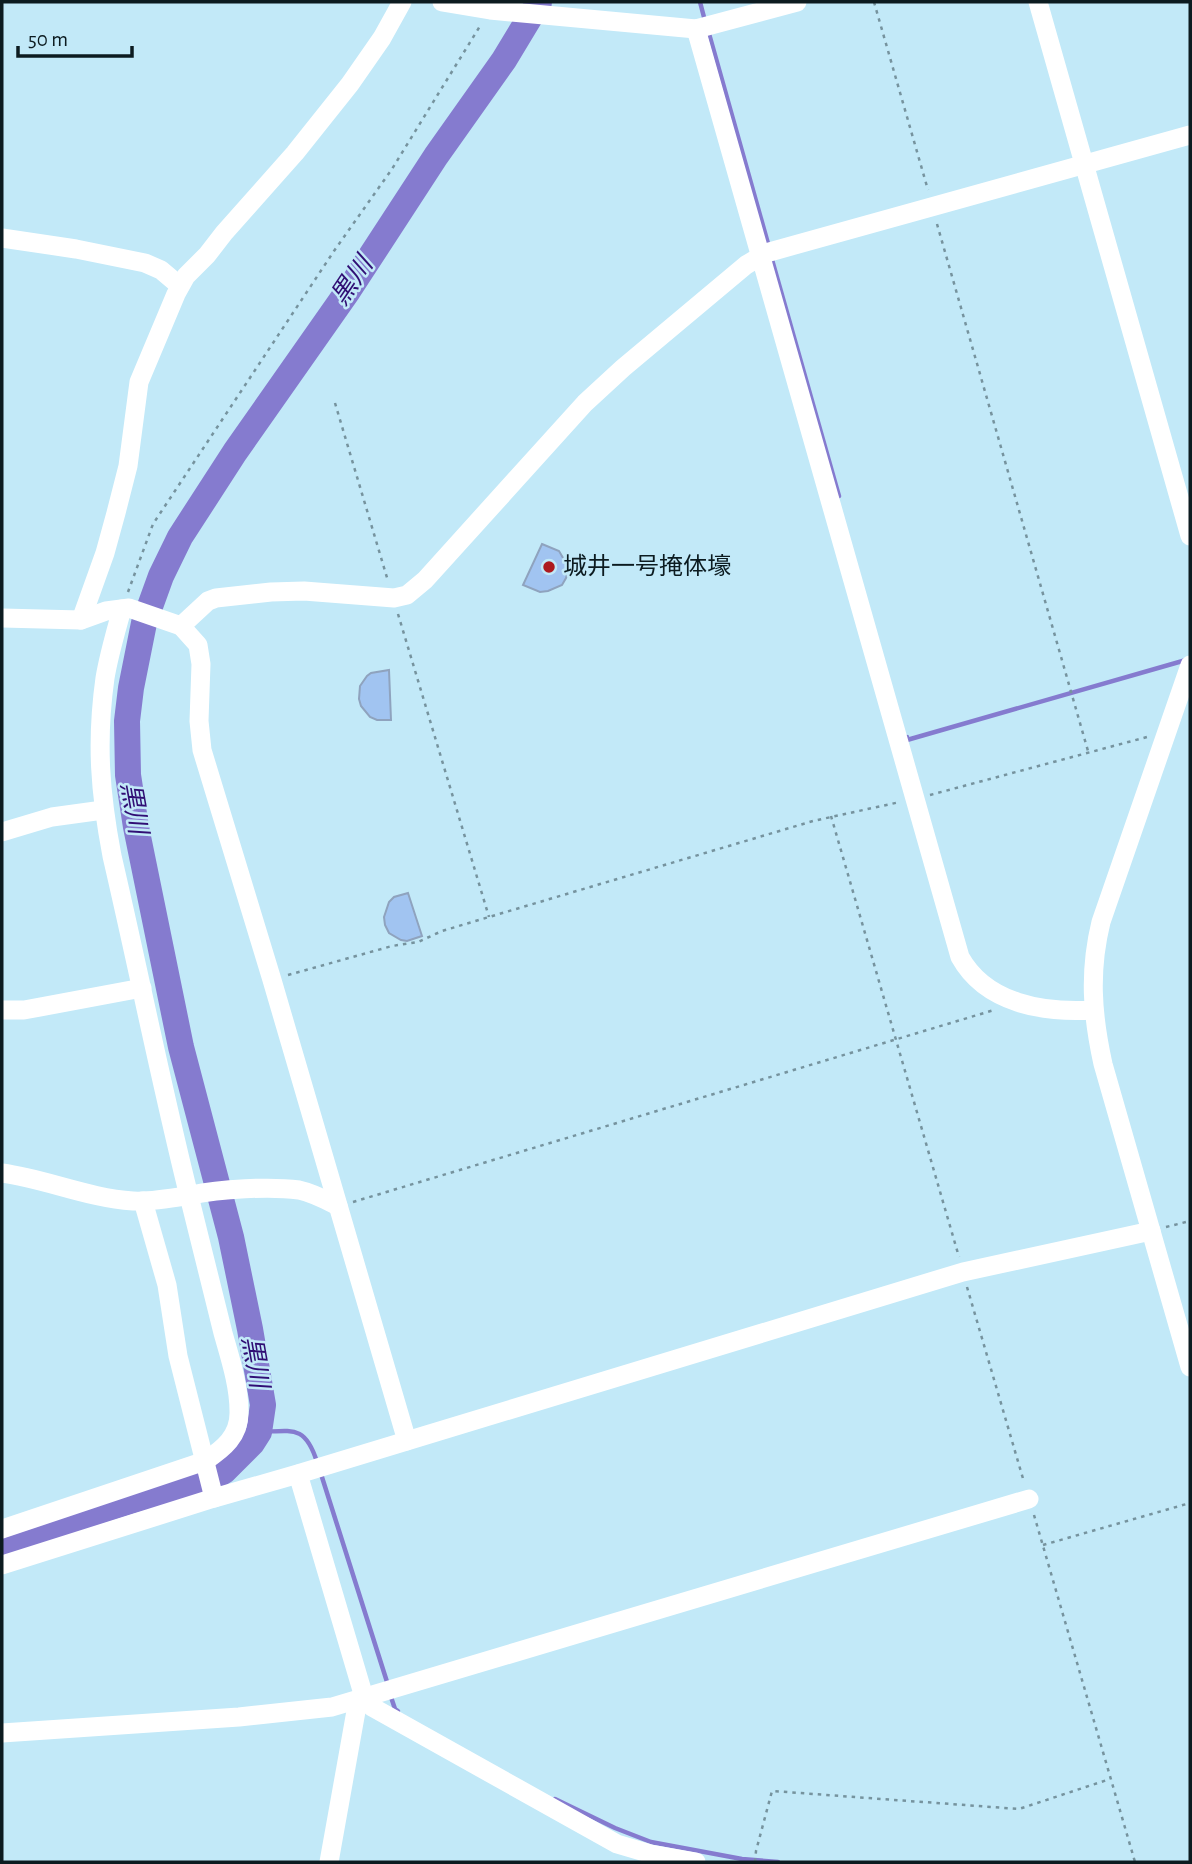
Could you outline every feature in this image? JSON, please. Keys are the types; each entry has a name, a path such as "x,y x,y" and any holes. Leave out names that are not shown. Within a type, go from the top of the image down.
{"street":[{"path":"81,620 117,513 128,466 139,382 180,286 322,120 374,50 402,2"},
{"path":"442,2 490,10 696,29 797,2"},
{"path":"1038,2 1190,536"},
{"path":"696,29 960,957 976,980 1017,1003 1056,1011 1093,1010"},
{"path":"177,626 208,601 223,597 304,592 394,598 407,595 425,580 595,394 736,273 766,253 1190,135"},
{"path":"2,238 145,263 161,270 180,286"},
{"path":"2,1529 206,1464 233,1437 240,1413 232,1366 142,988 103,810 101,717 106,676 125,608"},
{"path":"2,618 81,620 106,611 125,608 177,626 198,645 201,664 199,721 202,750 407,1441"},
{"path":"1190,665 1101,922 1093,963 1096,1034 1113,1102 1190,1367"},
{"path":"2,832 52,817 103,810"},
{"path":"2,1010 24,1010 142,988"},
{"path":"2,1172 119,1200 143,1201 277,1188 301,1191 338,1206"},
{"path":"143,1201 167,1285 178,1356 213,1494"},
{"path":"2,1565 213,1494 302,1473 963,1272 1151,1231"},
{"path":"302,1473 361,1699 329,1862"},
{"path":"2,1733 239,1717 332,1707 1029,1499"},
{"path":"361,1699 617,1844 650,1854 696,1862"}],"path":[{"path":"874,2 1088,751"},
{"path":"125,608 153,524 334,251 392,169 490,10"},
{"path":"335,403 489,917"},
{"path":"272,980 392,946 418,943 489,917 831,816 914,799 1167,732"},
{"path":"831,816 1135,1862"},
{"path":"338,1206 1017,1003"},
{"path":"1151,1231 1190,1221"},
{"path":"1043,1545 1190,1503"},
{"path":"755,1862 755,1851 772,1791 1019,1809 1110,1779"}],"building":[{"name":"城井一号掩体壕","path":"542,544 559,551 568,571 562,585 540,592 523,585"},
{"path":"389,670 391,720 377,720 370,717 361,706 360,686 371,673"},
{"path":"408,893 422,936 407,941 389,933 384,917 389,902 394,897"}],"waterway":[{"name":"黒川","path":"2,1543 131,1501 213,1478 224,1471 252,1443 259,1432 263,1405 250,1329 231,1237 181,1047 136,827 128,775 127,721 131,688 144,623 161,576 180,537 235,452 348,291 436,156 504,60 539,2"},
{"path":"700,2 705,21"},
{"path":"708,30 769,247"},
{"path":"771,256 839,496"},
{"path":"907,737 907,740 1186,660"},
{"path":"259,1432 296,1432 308,1441 317,1462"},
{"path":"321,1474 388,1685"},
{"path":"390,1694 398,1711"},
{"path":"555,1799 651,1842 742,1859 778,1862"}],"place":[{"name":"城井一号掩体壕","path":"549,567"}]}
